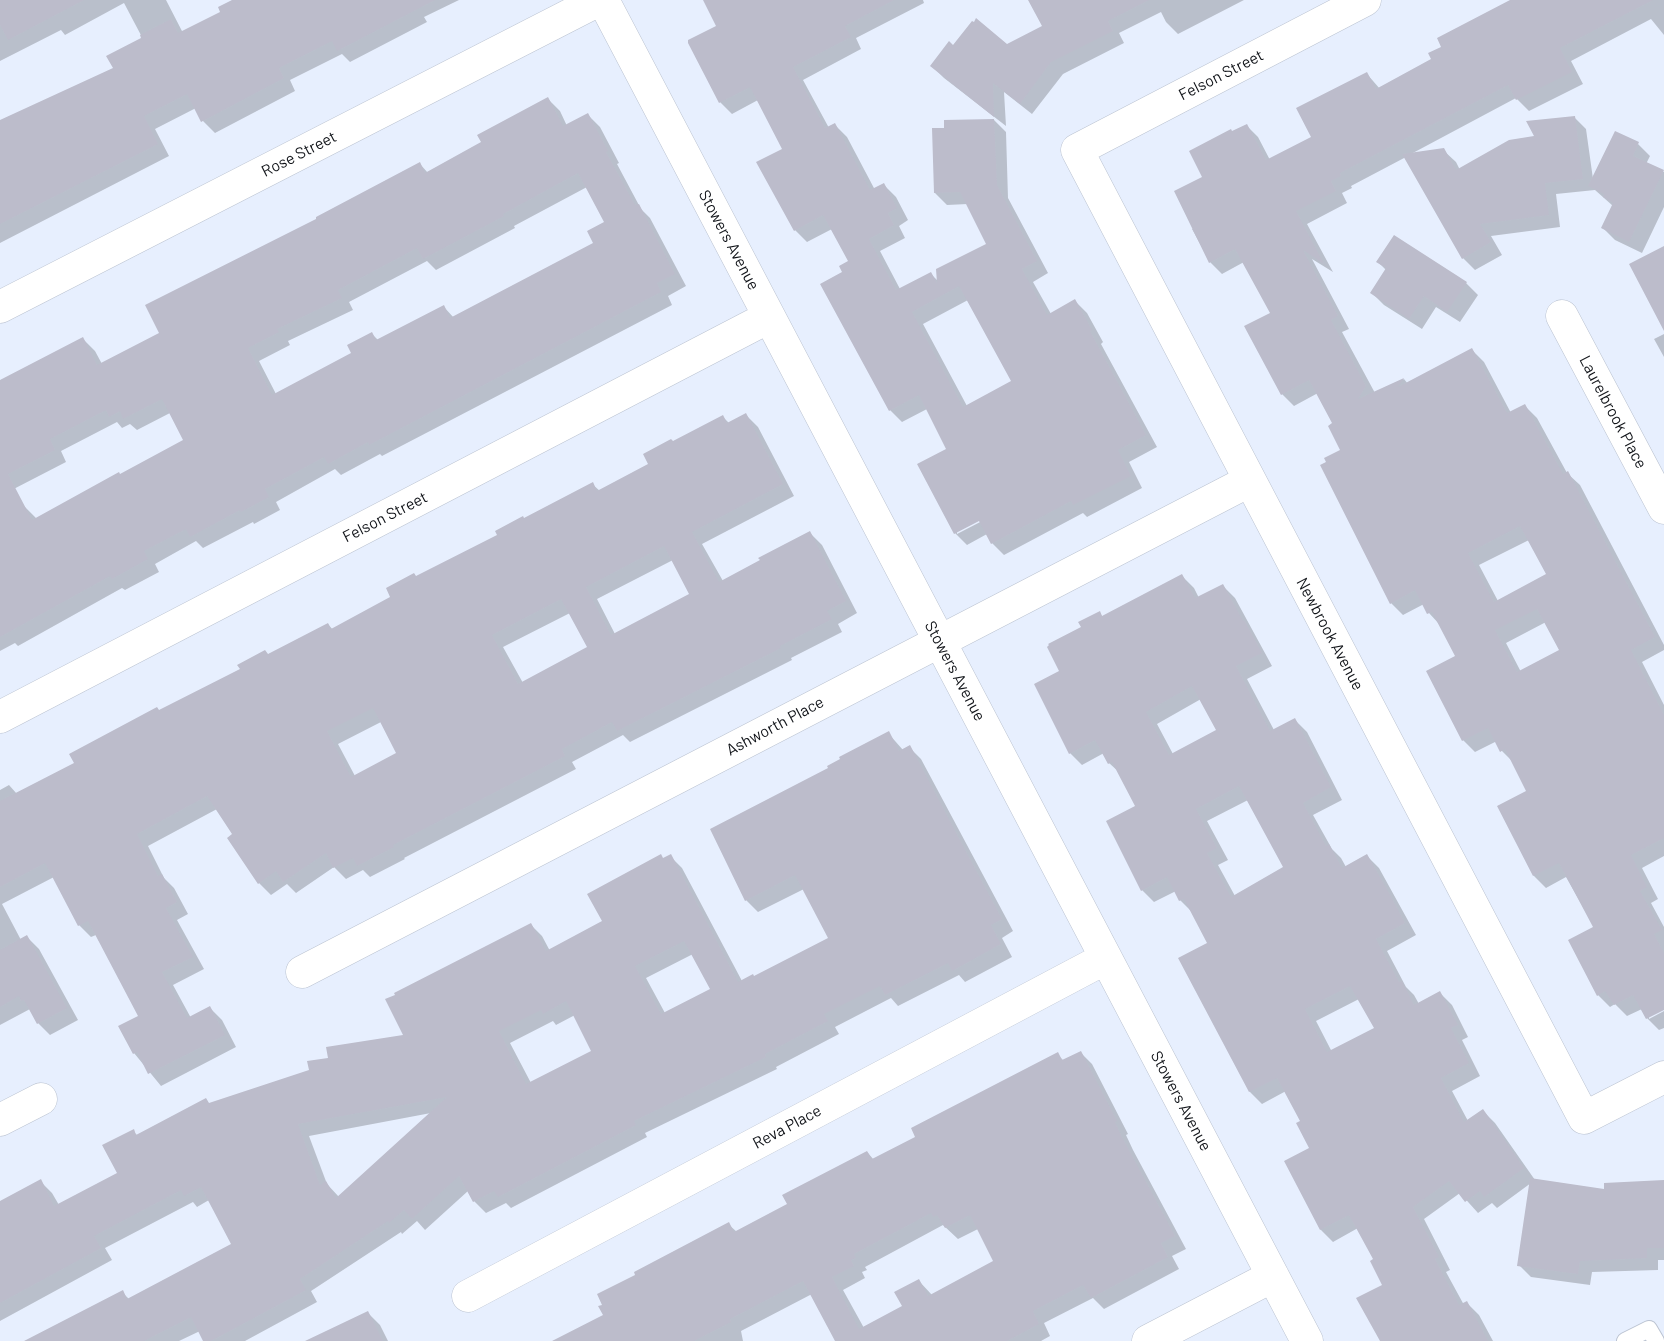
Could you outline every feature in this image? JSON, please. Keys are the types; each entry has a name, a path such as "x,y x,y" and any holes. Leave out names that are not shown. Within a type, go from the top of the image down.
{"street":[{"name":"Rose Street","path":"0,307 601,0"},
{"name":"Stowers Avenue","path":"601,0 1307,1341"},
{"name":"Felson Street","path":"1077,150 1365,0"},
{"name":"Newbrook Avenue","path":"1077,150 1584,1118 1664,1077"},
{"name":"Felson Street","path":"0,717 769,316"},
{"name":"Laurelbrook Place","path":"1562,316 1664,508"},
{"name":"Ashworth Place","path":"302,972 1249,481"},
{"name":"Reva Place","path":"468,1296 1106,958"},
{"path":"0,1120 41,1099"},
{"path":"1148,1341 1273,1276"}],"lane":[{"path":"1625,1341 1649,1329 1656,1341"}],"building":[{"path":"0,0 84,0 8,40 0,25"},
{"path":"232,0 435,0 337,51 332,41 279,68 284,78 201,122 187,94 144,116 158,144 0,224 0,120 113,68 106,56 141,38 140,35 171,19 178,33 220,12 218,7"},
{"path":"703,0 894,0 845,26 851,37 793,67 825,128 835,123 870,190 884,183 897,208 888,213 894,225 869,239 896,290 931,272 937,283 936,269 986,244 960,192 934,193 932,128 944,128 944,120 994,119 997,185 1037,261 1022,269 1047,315 1075,299 1146,435 1118,450 1131,476 1073,505 1071,501 991,544 979,521 954,534 917,464 946,449 919,395 889,411 820,284 842,272 839,266 848,261 823,215 794,231 756,162 782,149 750,87 719,103 688,43 688,40 716,26","holes":["959,286 1011,381 963,407 912,312"]},
{"path":"1028,0 1149,0 1108,21 1113,31 1051,62 1020,104 993,83 994,117 930,66 949,41 953,45 976,18 1007,44 1042,26"},
{"path":"1510,0 1653,0 1560,48 1572,72 1516,100 1508,85 1340,173 1341,176 1331,181 1336,191 1296,211 1324,264 1303,250 1338,316 1331,320 1366,386 1358,399 1404,378 1398,387 1472,348 1507,413 1525,404 1563,474 1568,471 1655,637 1631,650 1664,715 1664,838 1631,855 1647,887 1640,891 1662,930 1654,934 1664,953 1664,1010 1646,1019 1633,995 1614,1005 1605,991 1597,996 1568,940 1593,927 1559,863 1533,876 1497,806 1526,791 1505,749 1500,752 1488,728 1462,741 1426,671 1455,656 1432,612 1427,614 1415,590 1390,604 1320,465 1326,462 1324,458 1340,450 1328,426 1332,423 1309,380 1281,395 1244,326 1270,313 1235,249 1209,263 1174,191 1202,177 1189,151 1231,129 1232,131 1247,124 1266,160 1311,137 1296,108 1367,72 1376,89 1431,59 1428,53 1441,47 1437,38","holes":["1520,526 1546,574 1494,602 1468,553","1537,609 1559,650 1517,672 1495,630"]},
{"path":"548,97 563,126 588,113 608,151 606,152 635,205 639,204 675,274 657,283 661,292 369,445 368,442 328,464 324,457 265,489 269,497 241,512 240,510 190,537 186,529 144,551 148,559 112,579 110,576 0,637 0,380 83,337 97,365 159,333 145,305 316,219 420,162 425,173 481,142 477,135","holes":["578,173 604,222 587,231 593,243 450,318 444,305 376,340 372,332 347,345 351,353 272,395 248,348 279,332 277,329 342,298 338,290 417,248 423,259","162,399 183,440 32,520 8,474 55,450 50,439 106,410 109,417 120,411 123,419"]},
{"path":"1575,116 1583,179 1545,183 1549,215 1480,224 1491,242 1462,259 1402,154 1444,148 1456,170 1509,140 1534,136 1526,121"},
{"path":"1615,131 1639,142 1633,156 1664,170 1629,242 1601,228 1613,203 1603,197 1604,194 1588,186"},
{"path":"1394,235 1467,282 1447,312 1424,296 1409,319 1370,293 1386,268 1376,262"},
{"path":"1664,246 1664,331 1629,264"},
{"path":"746,413 783,484 692,532 719,582 760,560 758,558 810,531 846,601 827,611 832,619 780,646 781,648 617,731 612,722 562,749 565,756 357,866 353,858 333,868 326,853 283,882 276,871 258,884 227,838 232,834 207,796 137,834 158,876 162,874 177,902 166,908 193,957 162,972 187,1018 210,1006 225,1035 148,1074 137,1052 133,1054 118,1026 138,1016 88,921 78,926 45,863 0,887 0,801 74,763 69,754 157,707 159,710 240,669 237,665 265,650 268,654 328,623 331,629 390,597 386,588 414,573 416,576 497,535 495,531 593,482 597,491 648,464 643,454 671,439 673,441 723,415 727,423","holes":["664,546 689,594 611,635 586,587","561,599 587,647 518,684 492,635","373,708 396,753 351,777 327,731"]},
{"path":"1182,574 1195,598 1223,584 1262,653 1236,666 1270,731 1295,718 1331,787 1303,803 1326,846 1329,844 1342,868 1367,854 1389,893 1405,923 1376,939 1414,1005 1440,991 1458,1025 1451,1028 1469,1063 1441,1078 1464,1122 1483,1109 1524,1168 1484,1197 1480,1191 1465,1202 1449,1181 1413,1207 1439,1257 1435,1259 1459,1305 1467,1301 1488,1341 1380,1341 1356,1298 1382,1285 1370,1261 1373,1259 1349,1215 1320,1230 1284,1161 1309,1148 1296,1123 1300,1121 1277,1078 1249,1092 1178,958 1207,943 1184,899 1179,901 1167,877 1141,891 1106,821 1135,806 1112,762 1108,764 1095,740 1069,754 1034,684 1059,671 1047,647 1048,644 1081,627 1078,622 1100,611 1102,616","holes":["1192,686 1216,730 1169,755 1146,712","1239,786 1283,867 1231,897 1207,853 1217,848 1196,809","1350,986 1374,1028 1327,1052 1305,1009"]},
{"path":"889,731 899,751 910,745 1002,919 991,925 1001,944 952,971 948,963 885,995 880,986 824,1014 828,1021 765,1054 766,1057 634,1121 636,1125 498,1197 494,1191 473,1202 459,1176 412,1219 404,1210 389,1223 388,1221 300,1279 306,1290 211,1341 203,1341 191,1317 144,1341 24,1341 123,1290 127,1299 231,1244 201,1187 184,1196 181,1190 94,1236 101,1248 0,1303 0,1201 41,1179 54,1206 117,1173 102,1145 134,1129 136,1135 206,1098 209,1103 309,1070 307,1061 328,1058 326,1047 403,1035 385,999 531,923 546,951 602,921 587,894 661,854 663,858 671,854 738,982 828,938 795,875 745,901 710,829 828,768 827,766 840,759 839,757","holes":["684,941 710,989 661,1014 635,966","566,1001 591,1051 526,1084 499,1031 541,1010 543,1014","447,1097 336,1198 326,1181 320,1185 298,1124"]},
{"path":"27,935 67,1008 37,1024 24,1000 21,1001 19,996 0,1007 0,950"},
{"path":"1081,1051 1117,1121 1115,1122 1122,1137 1175,1236 1161,1243 1168,1257 1091,1298 1083,1285 1033,1311 1039,1324 1007,1341 835,1341 803,1281 730,1319 731,1322 694,1341 552,1341 603,1315 598,1306 602,1305 597,1294 635,1275 634,1272 729,1222 734,1232 787,1204 782,1195 867,1151 872,1159 915,1137 911,1128 1058,1052 1062,1060","holes":["931,1213 933,1217 937,1215 945,1228 970,1215 993,1261 928,1296 919,1279 894,1292 902,1306 859,1329 832,1277 854,1266 851,1260 856,1258 854,1254"]},
{"path":"1530,1178 1604,1189 1604,1183 1664,1180 1664,1248 1647,1248 1647,1258 1580,1261 1578,1274 1517,1266"},
{"path":"368,1311 383,1341 305,1341"}]}
